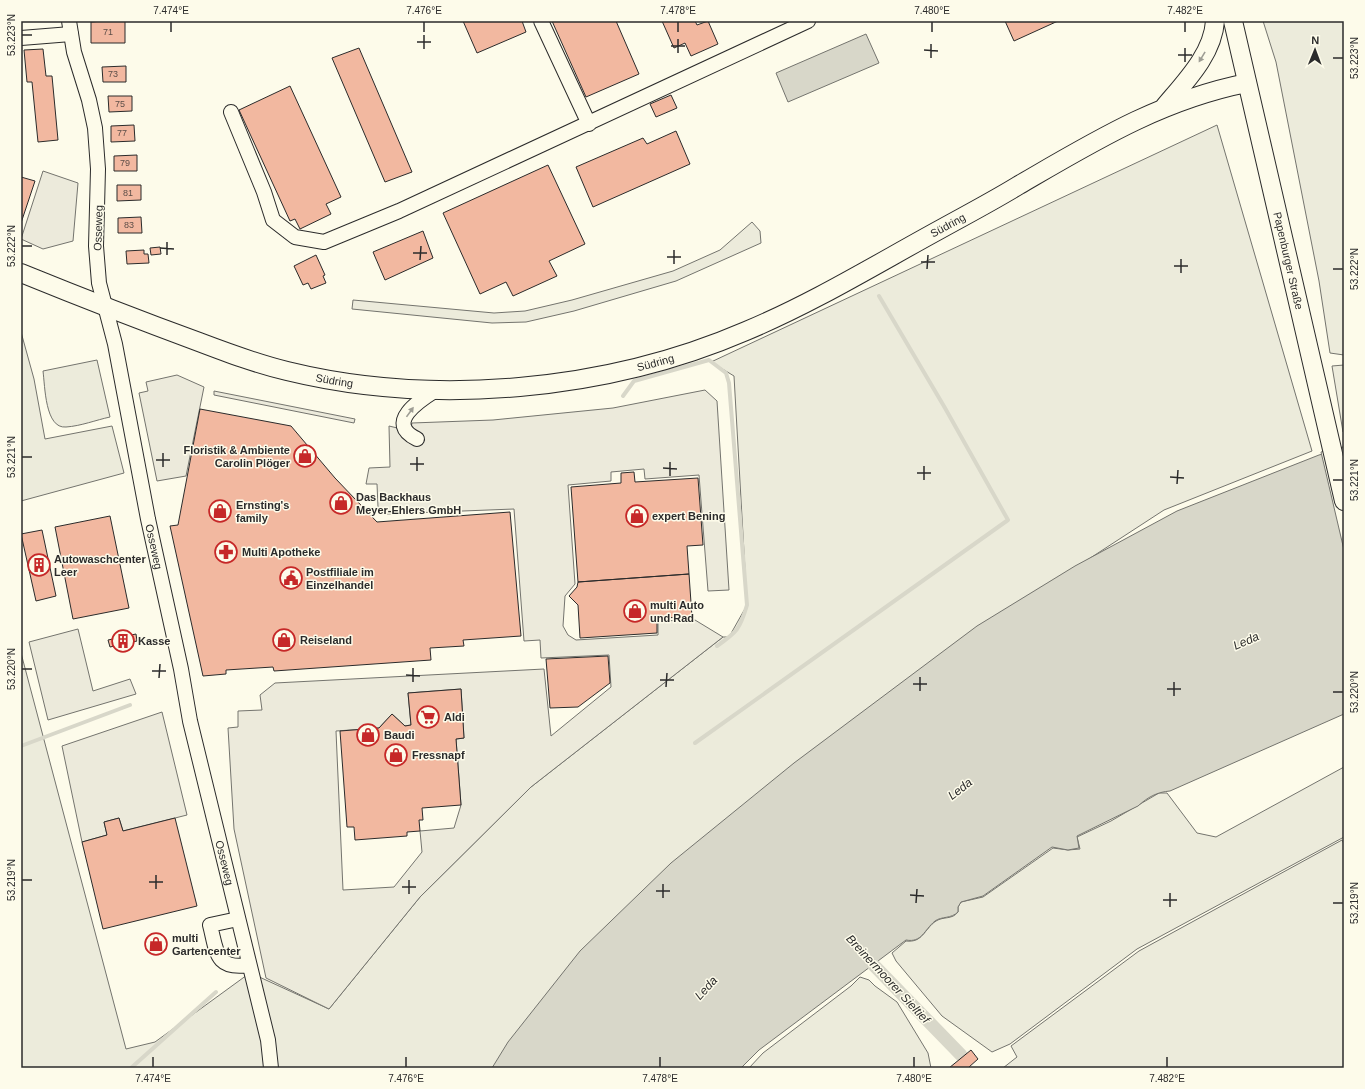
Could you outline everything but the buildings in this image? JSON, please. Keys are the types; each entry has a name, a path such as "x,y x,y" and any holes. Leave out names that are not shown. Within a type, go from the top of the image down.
{"main road":[{"path":"1163,108 1201,60 1209,45 1215,21"},
{"name":"Papenburger Straße","path":"1233,21 1246,83 1344,501"},
{"name":"Südring","path":"21,273 236,356 285,371 366,385 436,390 488,388 588,378 641,367 692,351 744,332 789,311 842,283 1014,188 1097,139 1134,120 1163,108 1221,88 1246,83"}],"street":[{"path":"541,21 589,124"},
{"path":"232,112 264,192 273,220 295,237 324,242 399,211 808,21"},
{"path":"21,38 70,27"},
{"name":"Osseweg","path":"70,27 74,52 89,100 95,128 98,192 96,246 99,283 115,344 148,519 181,669 190,721 268,1040 271,1068"},
{"path":"417,439 406,432 404,421 412,408 436,390"},
{"path":"238,919 210,925 219,957 224,964 235,966 249,965"}],"shaded area":[{"path":"1263,21 1344,21 1344,355 1330,353 1319,281 1276,62"},
{"path":"1217,125 1312,451 1164,510 1012,609 503,1068 21,1068 21,653 126,1049 155,1042 247,975 255,975 329,1009 420,897 531,787 723,637 729,637 747,605 734,376 711,362"},
{"path":"43,171 78,183 73,241 43,249 21,239"},
{"path":"752,222 760,231 761,243 676,281 574,311 526,322 492,323 352,309 353,300 494,313 525,311 572,300 673,271 720,250"},
{"path":"21,332 34,379 45,439 112,426 124,473 21,501"},
{"path":"97,360 110,417 72,426 59,426 50,414 47,405 43,371"},
{"path":"1344,365 1344,432 1343,432 1332,366"},
{"path":"177,375 204,387 186,476 157,481 139,393 148,391 146,382"},
{"path":"705,390 717,401 729,590 708,591 699,475 645,479 644,469 611,472 611,481 568,485 575,584 565,596 563,626 568,635 576,640 658,635 658,621 695,620 723,637 531,787 420,897 329,1009 266,978 234,829 228,728 238,727 238,711 262,710 260,695 275,683 544,669 551,736 611,687 609,655 541,658 540,640 524,641 514,509 386,514 378,507 377,484 366,484 369,468 390,467 389,426 410,431 412,423 493,420 613,408","holes":["461,689 464,738 456,739 461,805 454,828 420,831 422,852 394,887 343,890 336,731 379,728 392,714 405,726 411,725 408,693"]},
{"path":"214,391 355,419 354,423 214,395"},
{"path":"78,629 93,691 130,679 136,694 48,720 29,642"},
{"path":"162,712 187,815 123,831 119,818 104,822 107,835 82,842 62,746"},
{"path":"1344,767 1344,837 1137,949 1010,1044 992,1052 942,1016 896,961 892,953 906,941 912,941 920,938 936,921 956,914 961,902 983,897 1053,848 1068,850 1080,849 1077,837 1111,821 1159,793 1167,793 1197,833 1216,837"},
{"path":"1342,840 1344,844 1344,1068 1003,1068 1017,1057 1011,1046 1139,951"},
{"path":"860,977 869,980 897,1002 928,1053 931,1068 749,1068 763,1053 851,986"}],"water":[{"path":"866,34 879,63 788,102 776,73"},
{"name":"Leda","path":"1344,448 1344,714 1170,791 1161,792 1145,800 1138,806 1077,836 1079,848 1068,850 1052,847 983,896 961,902 958,907 958,912 952,916 935,921 916,940 906,940 759,1050 741,1068 492,1068 508,1042 580,951 671,863 794,763 977,626 1075,566 1177,511 1319,455"}],"pier":[{"path":"1343,447 1344,452 1344,550 1321,452"}],"waterway":[{"path":"695,743 1008,520 945,408 879,296"},
{"path":"623,396 634,381 709,360 726,373 729,383 747,605 740,625 729,637 717,646"},
{"path":"21,746 130,705"},
{"name":"Breinermoorer Sieltief","path":"861,952 961,1055"},
{"path":"131,1068 216,992"}],"place":[{"name":"Floristik & Ambiente Carolin Plöger","path":"305,456"},
{"name":"Das Backhaus Meyer-Ehlers GmbH","path":"341,503"},
{"name":"Ernsting's family","path":"220,511"},
{"name":"expert Bening","path":"637,516"},
{"name":"Multi Apotheke","path":"226,552"},
{"name":"Autowaschcenter Leer","path":"39,565"},
{"name":"Postfiliale im Einzelhandel","path":"291,578"},
{"name":"multi Auto und Rad","path":"635,611"},
{"name":"Reiseland","path":"284,640"},
{"name":"Kasse","path":"123,641"},
{"name":"Aldi","path":"428,717"},
{"name":"Baudi","path":"368,735"},
{"name":"Fressnapf","path":"396,755"},
{"name":"multi Gartencenter","path":"156,944"}]}
